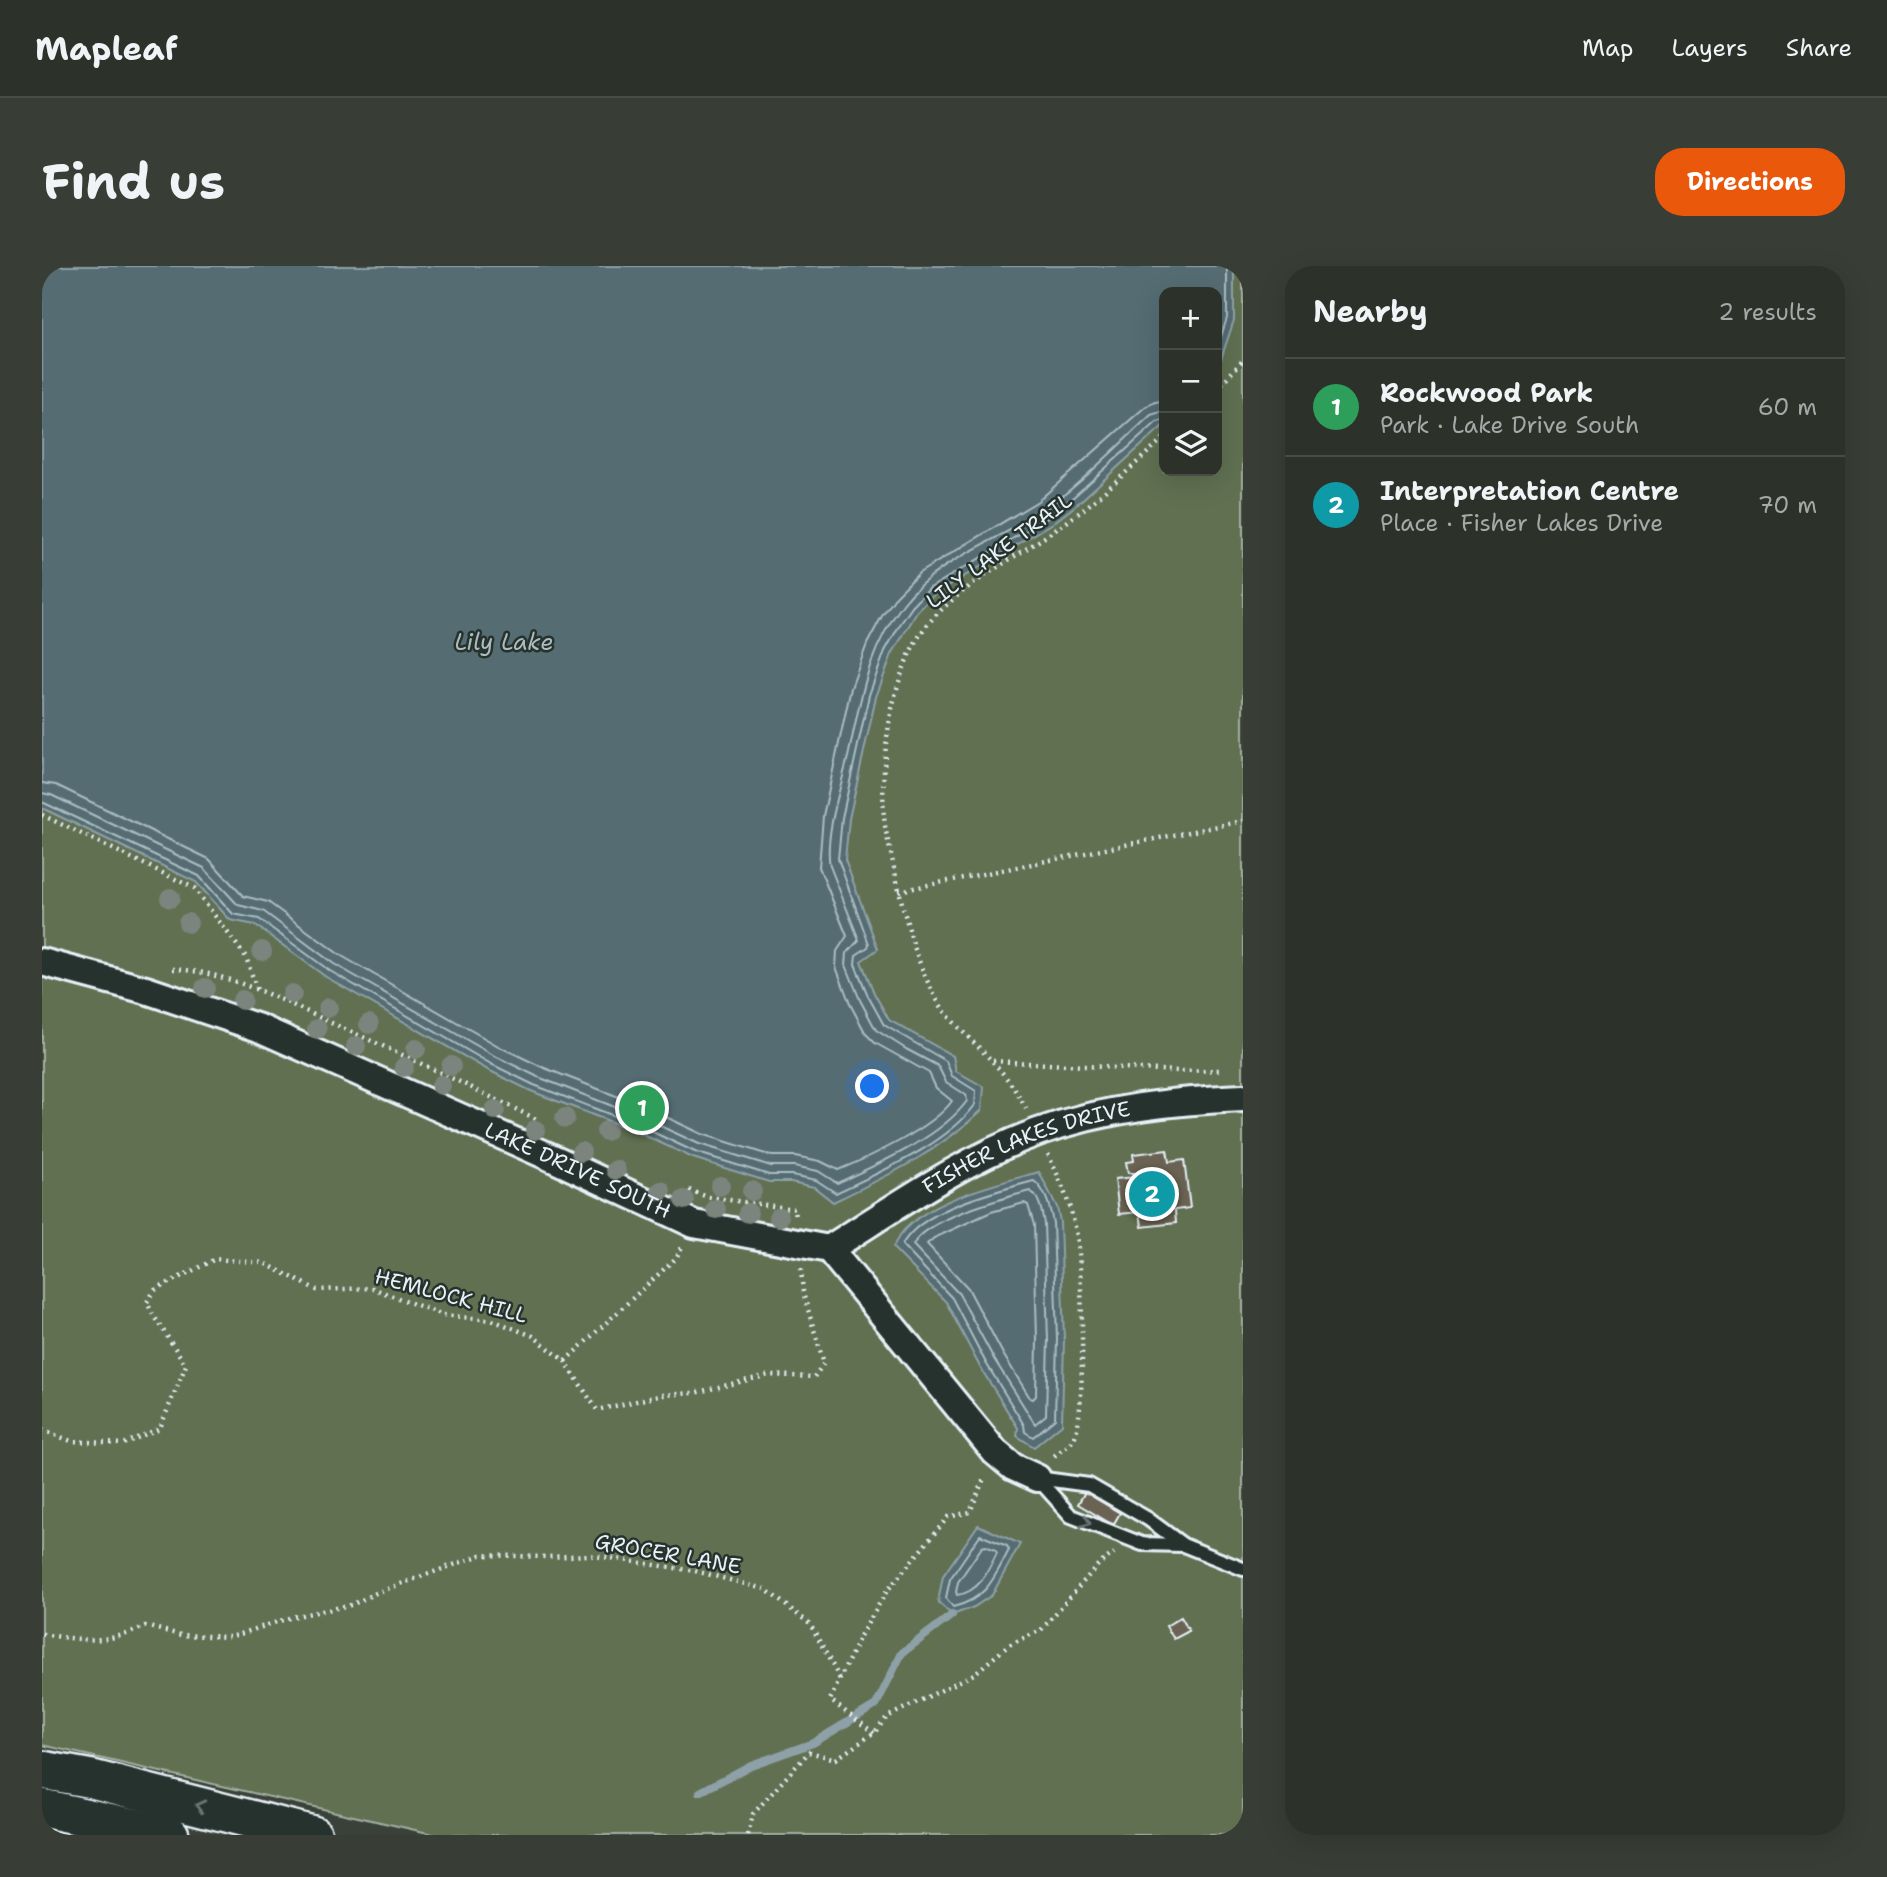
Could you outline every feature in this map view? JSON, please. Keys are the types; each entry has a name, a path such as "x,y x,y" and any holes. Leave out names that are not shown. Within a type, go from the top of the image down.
{"main road":[{"path":"42,1770 92,1779 313,1835"},
{"path":"42,1808 170,1835"}],"street":[{"name":"LAKE DRIVE SOUTH","path":"42,962 146,990 259,1028 547,1155 694,1224 829,1249"},
{"name":"FISHER LAKES DRIVE","path":"829,1249 902,1202 966,1166 1038,1133 1112,1112 1158,1103 1243,1098"},
{"path":"829,1249 995,1452 1013,1466 1034,1476"}],"lane":[{"path":"1034,1476 1071,1517 1142,1544 1183,1545"},
{"path":"1034,1476 1089,1485 1148,1519 1183,1545 1243,1569"}],"path":[{"path":"1222,383 1243,360"},
{"name":"LILY LAKE TRAIL","path":"1034,1476 1073,1440 1079,1427 1082,1391 1077,1240 1063,1184 1017,1093 992,1061 952,1020 937,1000 922,970 899,891 884,818 884,765 903,666 928,624 959,595 1066,522 1159,442"},
{"path":"42,815 194,888 246,957 258,991 259,1028"},
{"path":"899,891 1243,821"},
{"path":"992,1061 1178,1071 1230,1070"},
{"path":"565,1361 676,1258 708,1197"},
{"name":"HEMLOCK HILL","path":"42,1430 71,1441 123,1444 160,1429 186,1365 153,1315 147,1301 155,1290 215,1259 264,1262 317,1290 372,1288 443,1315 492,1320 533,1336 565,1361 597,1410 663,1395 694,1393 769,1375 814,1377 824,1363 803,1293 799,1245"},
{"path":"874,1733 830,1700 860,1636 887,1591 948,1517 970,1511 995,1452"},
{"path":"748,1835 753,1814 809,1752 835,1759 874,1733 887,1717 974,1674 1009,1645 1041,1630 1098,1565 1132,1540"},
{"name":"GROCER LANE","path":"42,1634 77,1640 108,1640 145,1626 181,1635 231,1637 292,1617 351,1605 376,1593 481,1555 589,1555 695,1571 765,1589 810,1624 840,1679"}],"green space":[{"path":"42,266 1243,266 1243,1835 437,1835 42,1745"}],"water":[{"name":"Lily Lake","path":"42,266 1234,266 1234,320 1222,356 1222,287 1159,287 1159,430 1053,523 935,594 917,612 892,654 876,697 849,819 845,860 878,949 861,961 889,1020 953,1056 956,1071 984,1087 982,1110 930,1151 893,1173 833,1202 814,1187 791,1182 769,1182 693,1158 637,1132 531,1091 488,1070 326,977 255,925 230,920 196,882 42,808"},
{"path":"1039,1172 1057,1207 1060,1222 1064,1339 1062,1424 1034,1447 1017,1436 1018,1428 980,1367 946,1302 893,1248 902,1232 935,1207 979,1189"},
{"path":"978,1525 1020,1544 992,1595 974,1607 952,1615 938,1602 943,1576"}],"building":[{"path":"1167,1150 1169,1162 1184,1160 1190,1208 1175,1210 1176,1223 1142,1227 1140,1212 1119,1214 1115,1179 1136,1177 1135,1173 1128,1173 1126,1162 1134,1161 1133,1154"},
{"path":"1085,1492 1120,1513 1113,1525 1078,1504"},
{"path":"1181,1617 1189,1631 1174,1639 1166,1626"}],"waterway":[{"path":"700,1792 751,1765 813,1743 876,1705 902,1653 952,1615"}],"place":[{"name":"Rockwood Park","path":"642,1108"},
{"name":"Interpretation Centre","path":"1152,1194"}]}
